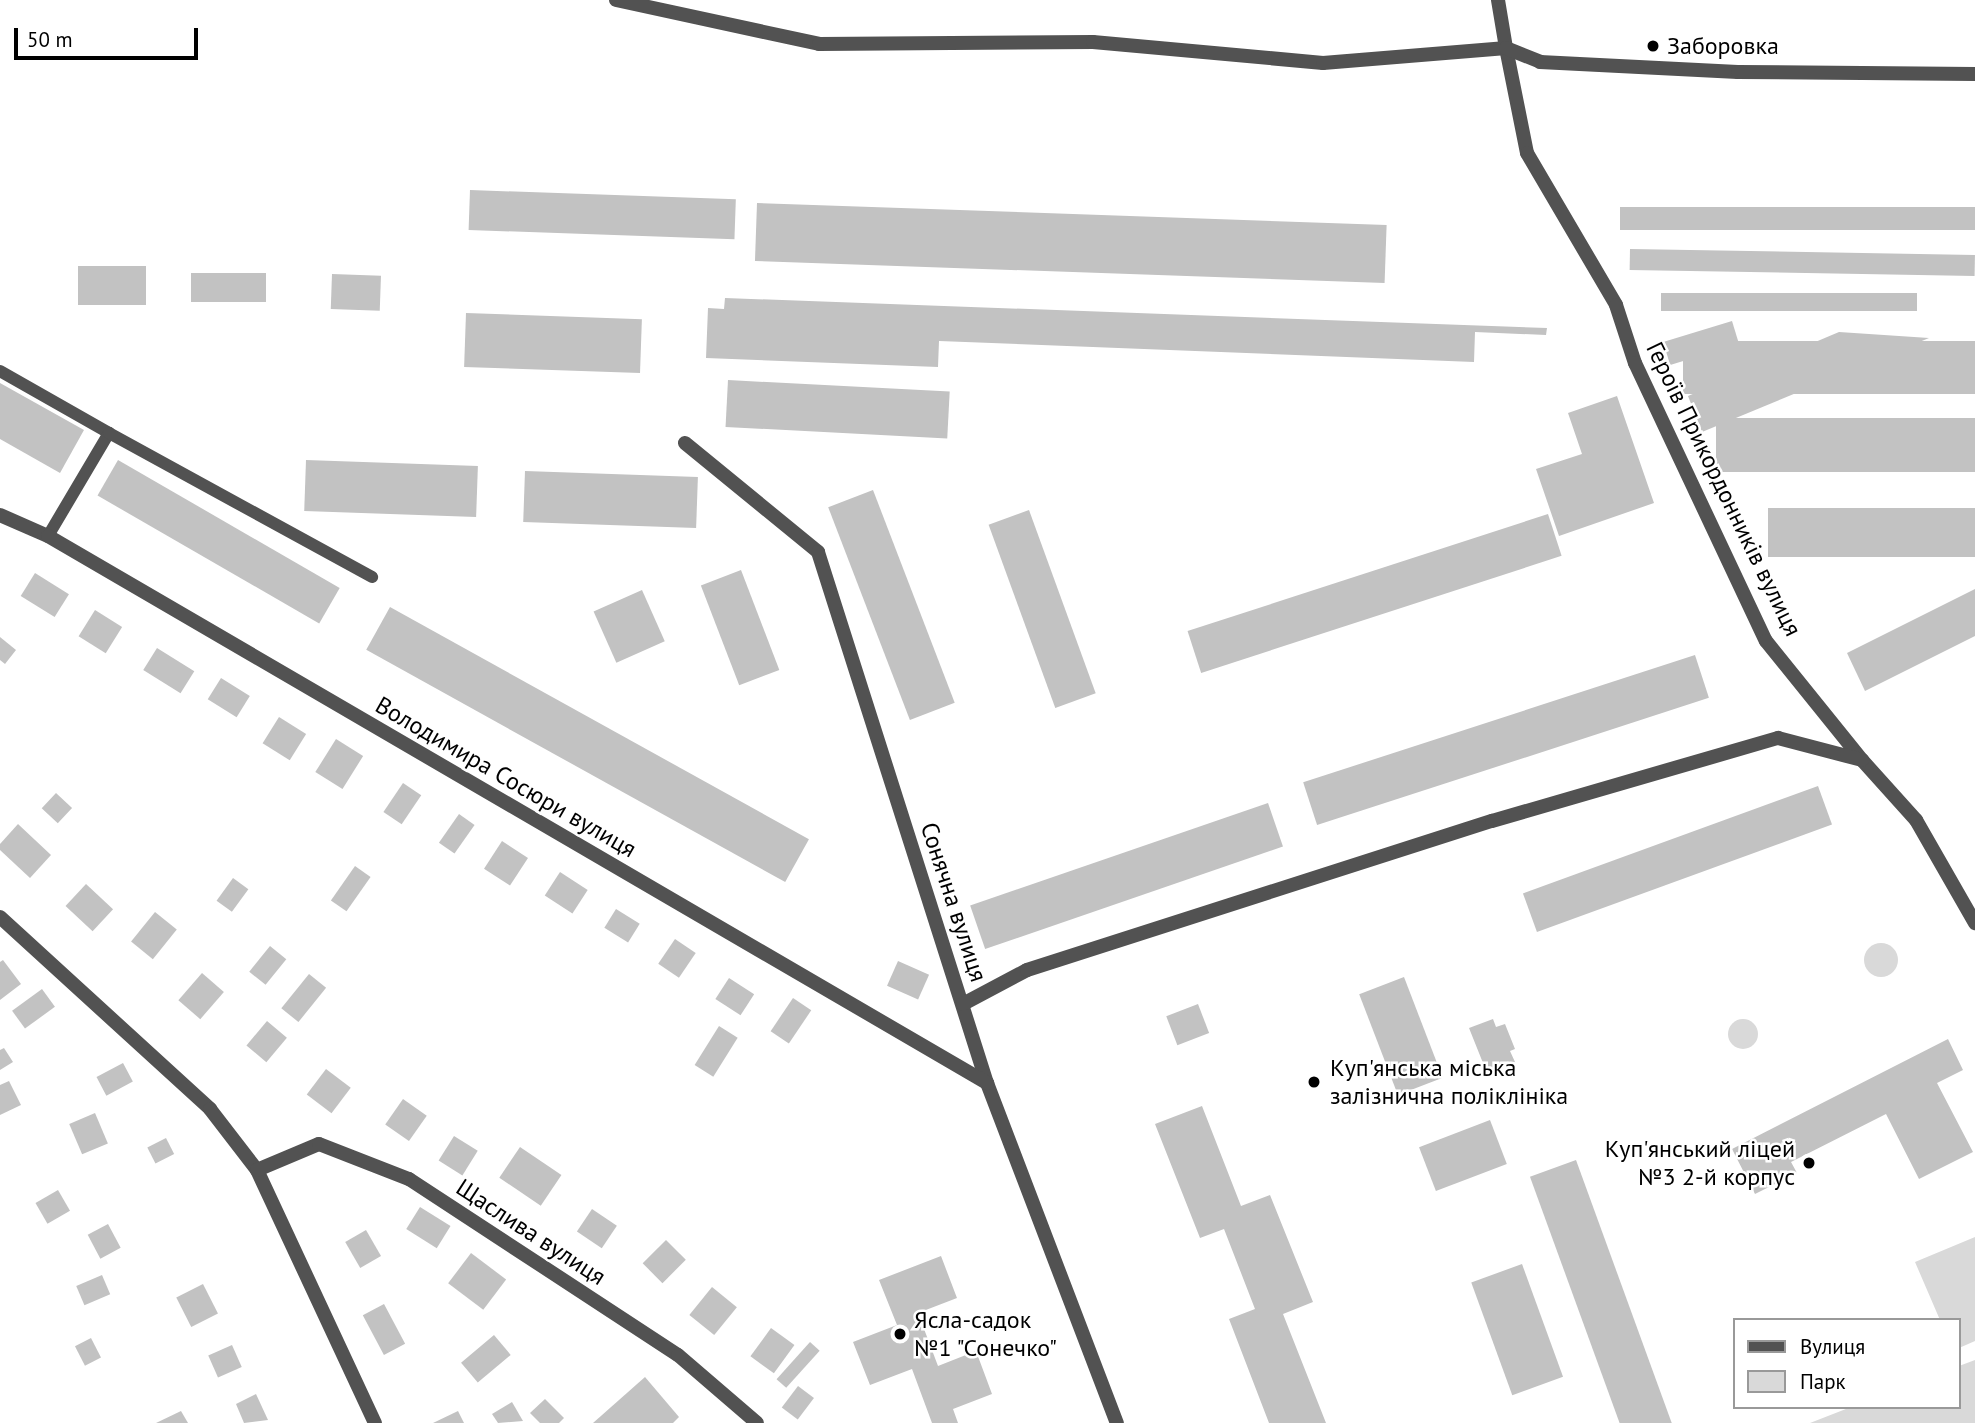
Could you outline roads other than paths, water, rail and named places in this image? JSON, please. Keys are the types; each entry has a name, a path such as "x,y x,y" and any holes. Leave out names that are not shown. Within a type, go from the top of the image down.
{"street":[{"path":"616,0 819,44 1093,42 1323,63 1506,48 1540,62 1738,72 1975,74"},
{"name":"Героїв Прикордонників вулиця","path":"1499,0 1527,153 1616,306 1635,363 1766,641 1862,760 1916,820 1975,923"},
{"name":"Сонячна вулиця","path":"685,443 818,552 987,1083 1116,1423"},
{"name":"Володимира Сосюри вулиця","path":"0,515 48,536 987,1083"},
{"path":"963,1004 1027,970 1492,821 1778,738 1862,760"},
{"path":"0,917 210,1109 257,1170 375,1423"},
{"name":"Щаслива вулиця","path":"257,1170 319,1144 409,1179 678,1355 757,1423"}],"lane":[{"path":"0,371 372,577"},
{"path":"48,536 109,433"}],"place":[{"name":"Заборовка","path":"1653,46"},
{"name":"Куп'янська міська залізнична поліклініка","path":"1314,1082"},
{"name":"Куп'янський ліцей №3 2-й корпус","path":"1809,1163"},
{"name":"Ясла-садок №1 \"Сонечко\"","path":"900,1334"}]}
